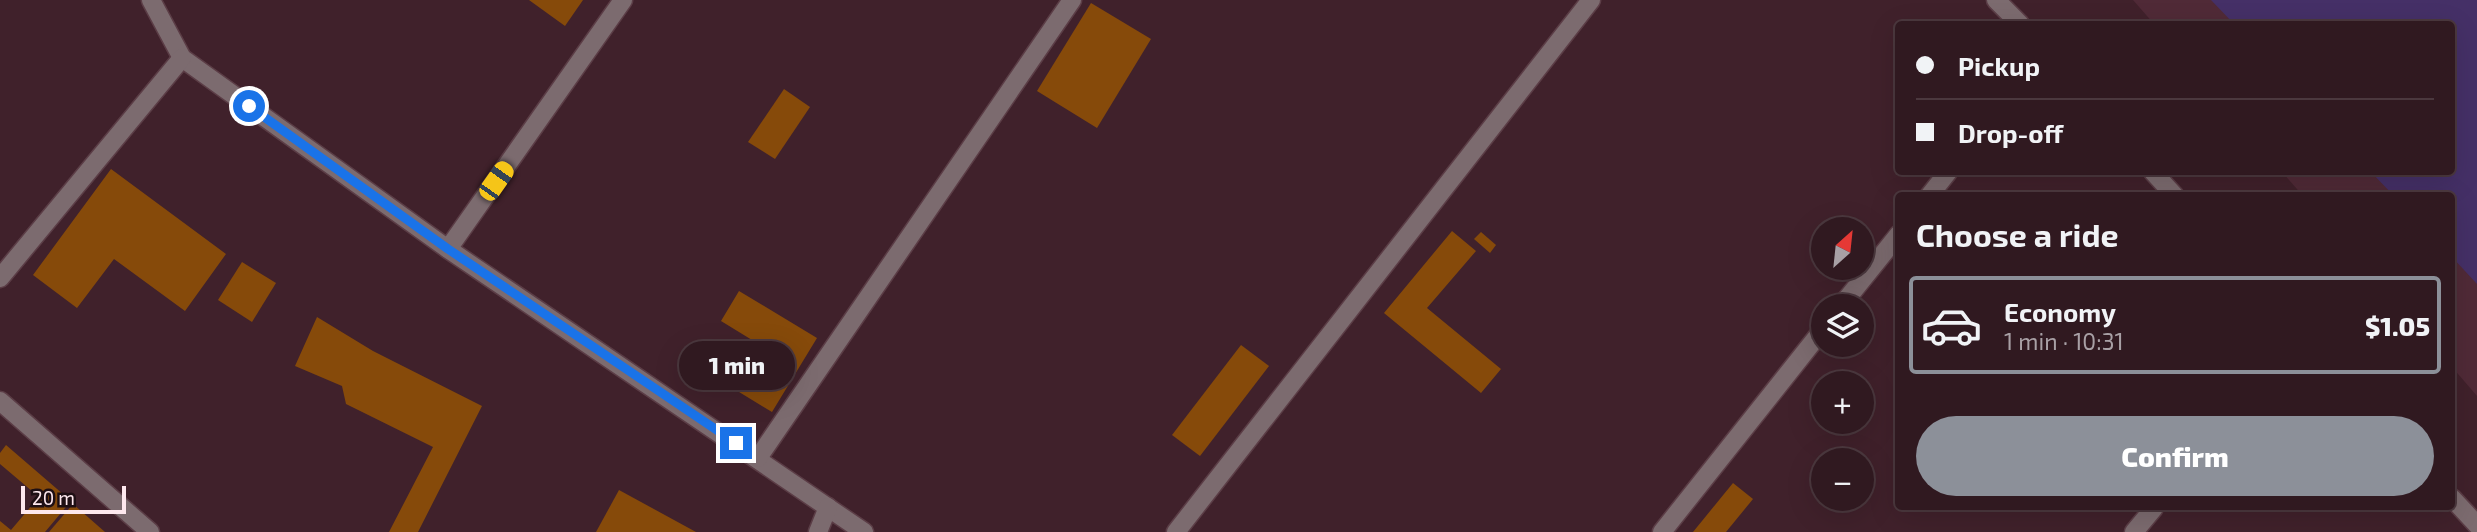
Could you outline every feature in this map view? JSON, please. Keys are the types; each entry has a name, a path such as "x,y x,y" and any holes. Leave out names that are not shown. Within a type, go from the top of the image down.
{"street":[{"path":"151,0 183,58 448,249 864,532"},
{"path":"448,249 623,0"},
{"path":"758,458 1072,0"},
{"path":"1176,532 1591,0"},
{"path":"1996,0 2017,21"},
{"path":"0,278 183,58"},
{"path":"1932,192 1946,175"},
{"path":"2156,175 2171,192"},
{"path":"1851,294 1895,239"},
{"path":"1662,532 1811,344"},
{"path":"0,401 150,532"},
{"path":"2455,501 2477,525"},
{"path":"818,532 828,507"},
{"path":"2134,532 2152,510"}],"shaded area":[{"path":"2133,0 2477,0 2477,396 2455,370 2455,192 2300,192 2285,175 2455,175 2455,21 2151,21"},
{"path":"2211,0 2477,0 2477,284 2455,260 2455,192 2390,192 2374,175 2455,175 2455,21 2231,21"}],"building":[{"path":"529,0 583,0 565,26"},
{"path":"1091,3 1151,39 1097,128 1037,91"},
{"path":"784,89 810,107 775,159 748,142"},
{"path":"111,169 226,254 185,311 114,259 77,308 33,275"},
{"path":"1452,231 1476,251 1427,308 1501,369 1481,393 1384,313"},
{"path":"1481,232 1496,245 1490,253 1474,239"},
{"path":"242,262 276,283 252,322 218,300"},
{"path":"739,291 817,338 772,412 726,384 752,340 721,321"},
{"path":"317,317 373,351 482,406 418,532 389,532 433,447 346,404 342,386 295,366"},
{"path":"1241,345 1269,366 1200,456 1172,435"},
{"path":"6,445 71,501 45,532 0,532 0,521 11,530 39,497 0,464 0,453"},
{"path":"1733,483 1753,499 1726,532 1693,532"},
{"path":"619,490 696,532 596,532"},
{"path":"73,504 105,532 49,532"}],"route":[{"path":"249,106 448,249 736,443"}]}
